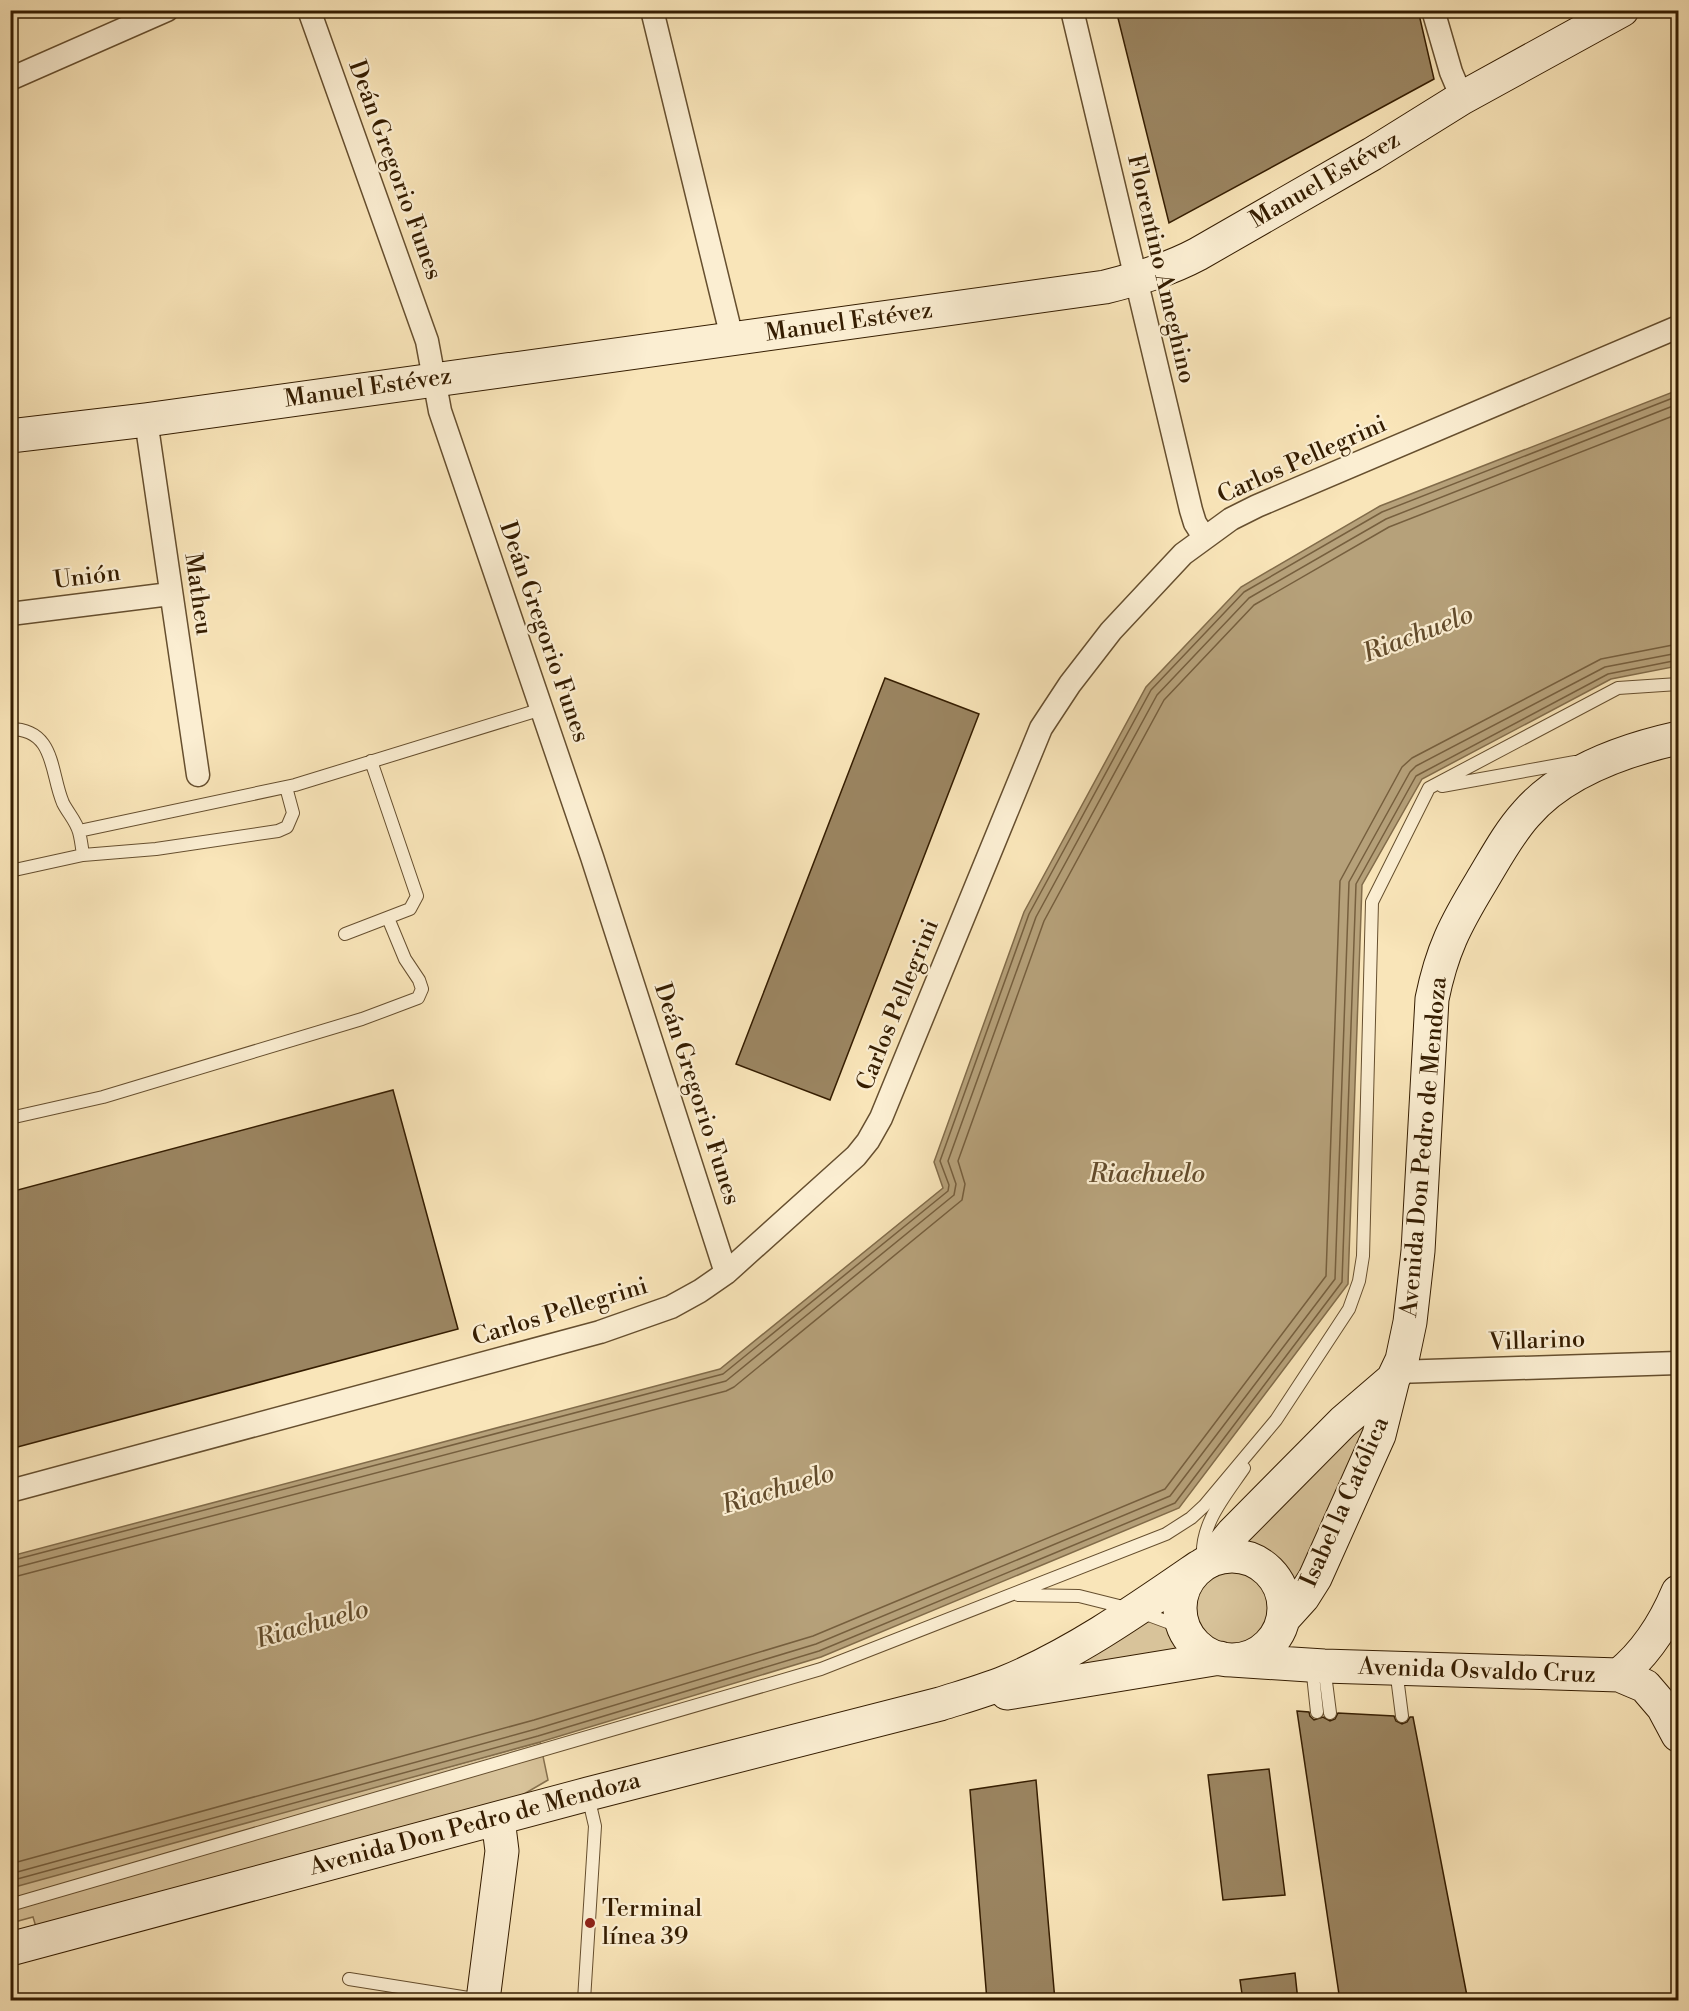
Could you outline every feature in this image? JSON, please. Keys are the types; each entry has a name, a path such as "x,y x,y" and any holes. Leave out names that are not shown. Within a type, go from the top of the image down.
{"main road":[{"name":"Manuel Estévez","path":"10,436 146,420 1105,287 1136,279 1175,266 1198,254 1372,154 1462,98 1622,10"},
{"name":"Avenida Don Pedro de Mendoza","path":"12,1948 588,1794 940,1704 991,1688 1067,1652 1204,1564 1343,1422 1395,1376 1406,1349 1418,1251 1432,999 1446,944 1457,922 1509,835 1543,795 1569,778 1629,752 1678,738"},
{"name":"Isabel la Católica","path":"1284,1619 1303,1597 1315,1578 1379,1435 1395,1376"},
{"path":"1236,1556 1261,1564 1274,1576 1282,1591 1284,1619 1273,1641 1264,1649 1255,1655 1226,1659 1198,1647 1184,1628 1181,1617 1181,1595 1191,1576 1204,1564 1218,1557 1236,1556"},
{"path":"1676,1727 1645,1686 1625,1670 1670,1611 1678,1592"},
{"name":"Avenida Osvaldo Cruz","path":"1284,1619 1286,1630 1294,1642 1324,1666"},
{"name":"Avenida Osvaldo Cruz","path":"1226,1659 1324,1666 1396,1668 1625,1670 1678,1646"},
{"name":"Avenida Don Pedro de Mendoza","path":"940,1704 1226,1659"},
{"path":"482,2001 502,1851 498,1819"}],"street":[{"path":"10,78 166,10"},
{"name":"Deán Gregorio Funes","path":"309,10 427,341 440,411 592,857 726,1273"},
{"path":"652,10 732,338"},
{"name":"Florentino Ameghino","path":"1071,10 1191,510 1195,523 1204,537"},
{"path":"1434,10 1451,72 1462,98"},
{"name":"Carlos Pellegrini","path":"10,1491 600,1332 671,1308 726,1273 856,1156 868,1141 881,1119 1041,728 1070,684 1111,631 1183,554 1231,519 1257,506 1678,327"},
{"name":"Matheu","path":"146,420 198,775"},
{"name":"Unión","path":"10,614 170,594"},
{"name":"Villarino","path":"1395,1376 1678,1364"}],"lane":[{"path":"1204,1564 1203,1541 1211,1518 1349,1309 1359,1281 1363,1256 1372,902 1429,789 1618,688 1678,684"},
{"path":"79,831 286,787 542,709"},
{"path":"10,729 29,732 43,743 52,758 63,802 79,831 83,855"},
{"path":"1429,789 1629,752"},
{"path":"345,934 410,909 417,896 371,761"},
{"path":"10,871 83,855 156,849 278,831 287,827 293,813 286,787"},
{"path":"10,1118 103,1097 362,1019 418,998 422,989 419,980 405,959 388,918"},
{"path":"10,1905 821,1670 1166,1534 1204,1506 1276,1420"},
{"path":"1011,1595 1079,1596 1134,1610 1184,1628"},
{"path":"1323,1712 1324,1666"},
{"path":"1396,1668 1402,1716"},
{"path":"584,2001 595,1826 588,1794"},
{"path":"349,1979 482,2001"}],"shaded area":[{"path":"1374,1409 1290,1599 1280,1571 1258,1554 1230,1550"},
{"path":"1232,1567 1248,1570 1261,1579 1270,1592 1273,1608 1270,1624 1261,1637 1248,1646 1232,1649 1216,1646 1203,1637 1194,1624 1191,1608 1194,1592 1203,1579 1216,1570"},
{"path":"1176,1594 1175,1631 1200,1656 1026,1684"},
{"path":"540,1742 548,1780 512,1801 36,1927 33,1917 11,1923 11,1886"}],"water":[{"name":"Riachuelo","path":"1678,390 1678,666 1611,679 1422,779 1362,885 1348,1284 1179,1508 821,1657 540,1742 11,1888 11,1556 720,1369 943,1188 934,1162 1024,912 1146,687 1241,587 1380,506"}],"building":[{"path":"1116,10 1418,10 1434,79 1169,223"},
{"path":"885,678 979,714 830,1100 736,1064"},
{"path":"393,1090 458,1329 10,1449 10,1192"},
{"path":"1297,1711 1309,1712 1314,1720 1323,1717 1330,1721 1335,1719 1338,1713 1394,1716 1396,1721 1402,1724 1413,1717 1468,2001 1340,2001"},
{"path":"1269,1769 1285,1895 1223,1900 1208,1775"},
{"path":"1036,1780 1055,2001 987,2001 970,1790"},
{"path":"1295,1973 1298,2001 1243,2001 1240,1980"}],"place":[{"name":"Terminal línea 39","path":"590,1923"}]}
